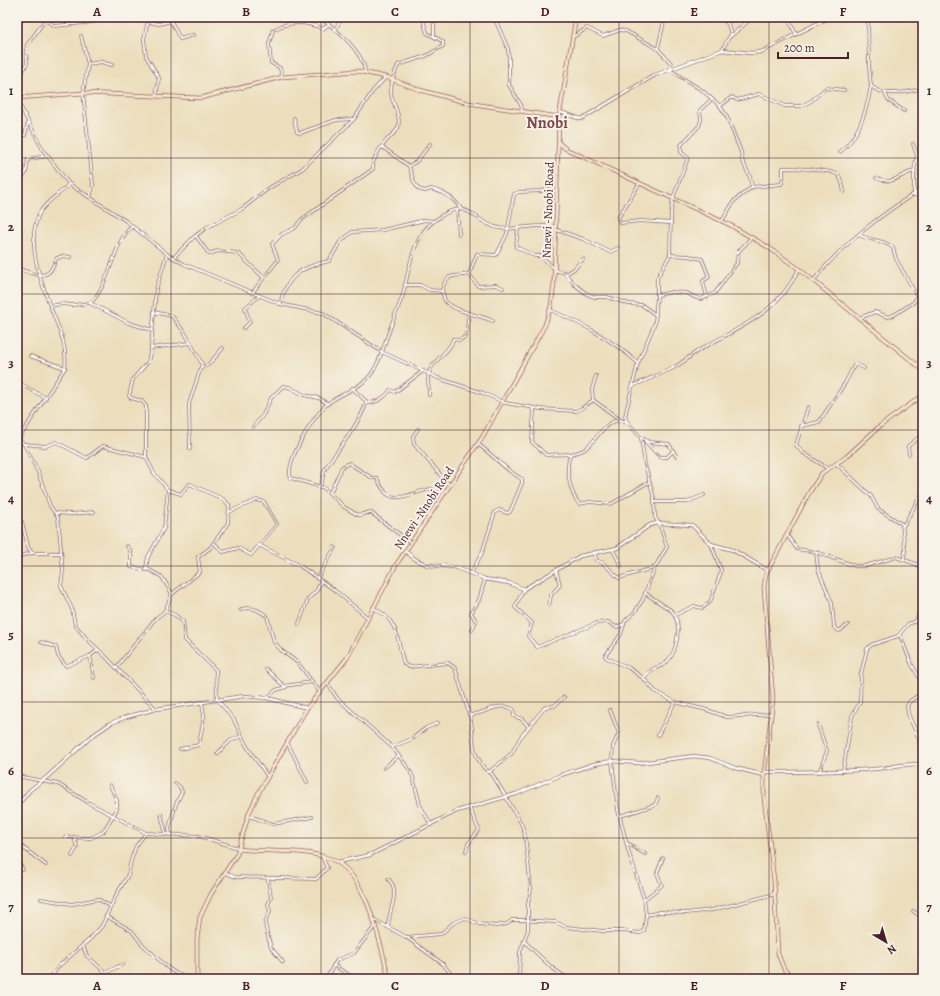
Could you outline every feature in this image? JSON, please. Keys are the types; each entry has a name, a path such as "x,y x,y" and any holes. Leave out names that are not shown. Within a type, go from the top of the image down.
{"main road":[{"name":"Nnewi -Nnobi Road","path":"197,979 197,939 200,918 211,894 226,874 239,849 248,816 268,777 307,708 328,684 347,658 367,617 405,551 478,444 540,337 550,310 555,267 559,117 576,17"},
{"path":"17,99 83,93 201,98 282,77 365,72 393,79 426,92 468,103 522,110 559,117"},
{"path":"559,143 566,149 721,221 751,238 799,269 923,370"},
{"path":"559,151 566,149"},
{"path":"792,979 784,969 778,954 775,894 764,797 765,773 772,715 772,686 764,588 767,570 817,480 827,468 853,451 884,423 923,395"},
{"path":"239,849 304,853 322,856 338,862 355,880 373,919 389,979"}],"street":[{"path":"17,23 29,17"},
{"path":"319,17 329,24 360,56 365,65 365,72"},
{"path":"335,30 342,17"},
{"path":"252,292 278,260 272,244 275,240 295,228 301,220 372,170 374,159 382,147 397,131 397,111 391,93 393,79 401,64 426,56 442,47 443,42 427,33 424,24 426,17"},
{"path":"494,17 508,49 508,85 521,105 522,110"},
{"path":"658,49 657,44 662,33 665,17"},
{"path":"721,17 726,21 731,36"},
{"path":"726,21 728,17"},
{"path":"787,17 796,34"},
{"path":"560,112 578,120 585,118 654,76 722,50 757,53 829,17"},
{"path":"840,152 850,142 858,127 871,86 868,17"},
{"path":"17,84 27,63 27,45 43,23 47,21 55,26 93,22"},
{"path":"156,97 159,78 146,56 144,39 147,25 150,22 159,24 171,21 180,39 192,35"},
{"path":"282,77 280,68 271,63 270,44 273,30 300,22 310,23 323,29 329,24"},
{"path":"722,50 731,36 747,22"},
{"path":"434,24 436,38"},
{"path":"573,37 587,28 603,36 620,30 626,30 658,49 671,63 670,70"},
{"path":"81,36 88,64 83,93 93,185 90,196"},
{"path":"88,64 101,62 112,65"},
{"path":"670,70 703,91 720,106 727,117 741,152 742,160 750,177 752,187"},
{"path":"173,258 196,236 212,224 242,209 281,180 302,169 354,119 373,91 386,77"},
{"path":"871,86 885,93 923,88"},
{"path":"720,106 730,97 737,100 759,94 785,106 801,106 811,101 826,88 844,90"},
{"path":"885,93 888,100 904,111"},
{"path":"17,99 36,139 69,184 90,196 173,258 200,271 280,304 323,314 382,352 428,374 483,393 503,402 534,408 579,410 593,400"},
{"path":"628,422 625,416 638,363 650,338 656,315 658,273 670,255 670,223 673,198 688,158 681,152 681,145 697,130 701,120 700,110 712,99"},
{"path":"294,118 297,132 300,133 336,120 354,119"},
{"path":"17,136 26,135 28,122"},
{"path":"409,166 417,160 430,144"},
{"path":"913,144 917,155 914,171 913,194"},
{"path":"382,147 409,166 418,189 425,191 431,189 446,194 455,201 461,209"},
{"path":"17,191 20,180 26,173 28,159 49,156"},
{"path":"721,221 734,201 752,187 781,184 783,181 783,168 815,169 837,174 840,178 844,192"},
{"path":"876,178 886,182 893,181 914,171 923,175"},
{"path":"69,184 46,205 40,213 35,226 35,249 40,275 64,342 66,355 65,368 18,438 24,444 38,472 50,506 60,523 63,571 61,586 72,609 75,625 156,709"},
{"path":"639,184 618,218 620,223 640,221 670,223"},
{"path":"813,281 829,263 881,215 923,188"},
{"path":"469,274 477,254 497,255 508,228 511,206 514,194 516,192 541,191 549,189 558,192"},
{"path":"913,194 923,196"},
{"path":"457,210 459,234"},
{"path":"411,543 372,513 369,512 360,515 356,514 319,486 293,479 290,476 290,473 296,451 313,419 328,404 369,377 376,367 405,285 411,259 416,246 433,221 457,210 469,210 489,225 498,228 543,224 583,239 610,252 618,248"},
{"path":"280,304 282,294 291,278 312,265 329,260 340,242 352,232 383,230 426,220 433,221"},
{"path":"90,303 99,292 123,234 132,227"},
{"path":"518,227 516,247 535,256 541,256 555,267 557,271 566,274 574,284 587,294 596,297 607,297 629,304 642,305 656,315"},
{"path":"859,235 867,239 881,241 893,248 896,259 917,296"},
{"path":"196,236 209,254 218,251 236,253 263,277"},
{"path":"657,295 672,292 687,293 697,299 707,297 718,290 737,262 738,252 751,238"},
{"path":"116,668 155,619 165,611 172,594 200,572 198,557 214,543 229,521 228,505 225,501 190,484 181,494 168,490 154,474 146,457 146,406 142,401 129,396 133,379 146,366 151,348 156,289 167,254"},
{"path":"670,255 697,256 702,259 709,277 703,281 707,297"},
{"path":"17,268 40,275 49,273 54,262 60,256 70,257"},
{"path":"566,274 574,269 583,259"},
{"path":"633,386 675,367 699,350 740,328 770,309 786,293 799,269"},
{"path":"442,291 449,278 457,274 469,274"},
{"path":"469,274 478,286 496,285 503,288"},
{"path":"405,285 420,285 430,290 442,291"},
{"path":"859,318 876,312 892,316 908,307 923,288"},
{"path":"442,291 447,303 469,313 493,321"},
{"path":"244,328 250,322 245,308 259,296"},
{"path":"50,306 90,303 128,323 152,330"},
{"path":"550,310 591,329 613,342 638,363"},
{"path":"154,312 172,316 185,333 202,364 202,368 189,404 190,449"},
{"path":"429,395 428,374 438,357 449,348 453,339 460,340 466,336 469,313"},
{"path":"151,348 190,343"},
{"path":"202,368 208,365 223,348"},
{"path":"30,356 65,368"},
{"path":"916,364 923,359"},
{"path":"801,426 819,422 842,389 855,364 864,368"},
{"path":"352,388 367,402 378,402 382,397 386,396 390,390 394,392 423,371"},
{"path":"593,400 592,389 596,376"},
{"path":"17,382 46,398"},
{"path":"253,427 264,415 275,393 283,386 289,387 304,395 319,398 328,404"},
{"path":"593,400 622,420 628,422 634,427 641,438 649,482 655,502 655,517 660,526 666,547 654,567 645,593 635,612 627,619 621,634 605,656 621,663 643,678 655,691 676,702 727,717 766,713 772,715"},
{"path":"319,486 322,482 324,471 353,431 367,402"},
{"path":"808,407 795,442 798,448 827,468"},
{"path":"534,408 532,442 546,455 570,455 587,448 603,428 610,423 622,420"},
{"path":"418,429 413,436 414,444 450,486"},
{"path":"909,454 908,446 923,434"},
{"path":"641,438 669,444 676,456"},
{"path":"645,440 660,457 666,456 673,452"},
{"path":"24,444 46,446 56,442 87,458 103,446 146,457"},
{"path":"471,573 482,553 495,512 499,510 510,512 522,483 522,480 515,476 507,467 499,464 491,453 478,444"},
{"path":"570,455 568,464 570,490 579,504 590,502 611,504 649,482"},
{"path":"330,493 342,468 348,463 372,478 377,478 386,493 394,497 402,497 435,488 446,492"},
{"path":"836,463 871,496 878,509 897,520 903,526"},
{"path":"147,570 146,565 148,557 164,528 168,490"},
{"path":"904,559 903,526 923,492"},
{"path":"655,502 687,502 704,495"},
{"path":"214,543 223,552 238,548 251,555 277,524 264,502 257,500 251,501 229,512"},
{"path":"55,513 72,514 94,512"},
{"path":"22,522 28,547 32,553"},
{"path":"624,624 616,627 608,622 597,623 536,647 528,636 532,624 515,607 524,589 580,556 595,552 613,550 623,545 650,525 657,523 692,525 711,544 721,570 710,602 702,608 694,606 675,615"},
{"path":"787,534 797,549 816,552 859,567 885,562 896,557 904,559 923,569"},
{"path":"259,544 300,566 367,617"},
{"path":"711,544 734,550 767,570"},
{"path":"127,546 131,552 131,567 147,570 162,577 172,594"},
{"path":"317,579 336,547"},
{"path":"613,550 621,566"},
{"path":"405,551 415,559 427,565 448,566 485,579 509,583 524,589"},
{"path":"595,552 596,560 603,563 619,578 654,567"},
{"path":"816,552 818,569 832,603 834,627 839,631 848,625"},
{"path":"17,557 32,553 61,553"},
{"path":"549,606 551,595 560,585 556,570"},
{"path":"472,630 476,621 471,613 479,600 485,579"},
{"path":"299,624 309,597 317,590 321,581"},
{"path":"643,678 654,668 665,664 671,655 677,638 675,615 645,593"},
{"path":"241,610 248,607 253,608 267,616 274,642 282,651 298,662 321,692"},
{"path":"372,608 384,613 392,623 399,639 404,664 409,667 448,663 453,665 460,681 469,715 474,748 481,764 490,772 506,798 520,822 525,835 531,889 528,904 528,930 520,952 519,977 507,979"},
{"path":"843,771 852,716 860,702 861,674 868,649 871,645 880,644 900,634 908,624 916,621 920,612 923,610"},
{"path":"165,611 175,615 183,622 185,640 216,670 217,699 234,720 253,756 268,777"},
{"path":"900,634 911,663 923,684"},
{"path":"41,642 56,647 58,656 66,666 90,656 98,650"},
{"path":"90,656 94,678"},
{"path":"266,669 280,683 287,686"},
{"path":"267,698 276,690 287,686 312,682"},
{"path":"328,684 337,698 392,747 414,778 420,805 430,825"},
{"path":"338,862 370,855 469,807 506,798 581,767 612,761 639,762 702,756 735,768 765,773 843,771 916,764 923,765 919,739 908,714 907,706 910,701 923,692"},
{"path":"17,806 30,790 43,781 100,730 126,716 156,709 244,696 267,698 307,708"},
{"path":"490,772 511,755 517,743 544,707 554,706 564,697"},
{"path":"658,735 676,702"},
{"path":"180,749 199,745 204,716 202,703"},
{"path":"469,715 493,707 507,707 513,709 514,716 522,719 529,727"},
{"path":"406,937 441,934 453,923 465,918 479,924 496,926 502,926 515,920 555,922 566,927 603,931 640,933 645,930 646,915 644,899 620,816 612,761 613,746 619,732 610,710"},
{"path":"392,747 412,739 426,728 438,723"},
{"path":"818,725 827,751 819,772"},
{"path":"217,754 230,741 242,736"},
{"path":"288,742 307,782"},
{"path":"384,768 398,756"},
{"path":"17,776 65,787 89,803 146,833 199,836 239,849"},
{"path":"170,835 169,828 176,804 182,792 180,787 175,783"},
{"path":"65,837 91,838 100,834 117,809 117,801 110,785"},
{"path":"620,816 655,805 658,798"},
{"path":"466,851 468,844 479,830 469,807"},
{"path":"161,814 166,835"},
{"path":"248,816 273,824 312,817"},
{"path":"49,979 60,965 97,932 128,875 136,846 146,833"},
{"path":"72,856 77,847 74,837"},
{"path":"17,843 46,865"},
{"path":"627,843 645,854"},
{"path":"226,874 235,877 268,879 316,879 327,868 322,856"},
{"path":"644,899 662,885 657,873 663,858"},
{"path":"17,860 24,870"},
{"path":"268,879 271,898 268,905 270,911 265,923 266,933 271,948 283,962"},
{"path":"388,879 393,882 395,889 388,927"},
{"path":"646,915 660,912 686,913 705,911 775,894"},
{"path":"40,900 72,904 89,902 95,899 110,906"},
{"path":"912,911 923,918"},
{"path":"106,916 132,931 141,943 168,968 177,974 191,979"},
{"path":"373,919 406,937 443,964 455,979"},
{"path":"326,979 333,965 340,958 354,953 375,926"},
{"path":"523,941 551,967 568,979"},
{"path":"83,946 87,956 104,971 111,970 123,964"},
{"path":"333,965 349,976 358,977"},
{"path":"17,972 29,979"}],"district":[{"name":"Nnobi","path":"547,122"}]}
